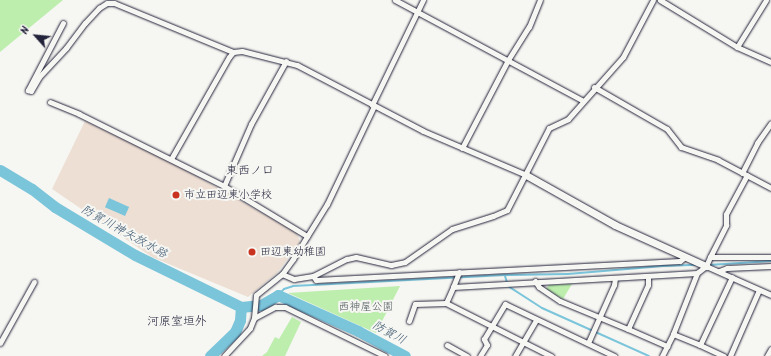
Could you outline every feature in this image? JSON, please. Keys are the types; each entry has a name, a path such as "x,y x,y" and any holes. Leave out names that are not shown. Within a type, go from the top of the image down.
{"street":[{"path":"395,0 583,101"},
{"path":"224,356 250,328 254,315 256,295 260,290 282,274 308,236 327,204 423,0"},
{"path":"462,148 508,60 529,27 540,0"},
{"path":"282,274 294,279 313,276 347,259 356,257 391,265 405,262 452,229 507,210 549,128 568,119 594,88 623,58 653,0"},
{"path":"660,0 737,47 771,62"},
{"path":"737,47 766,0"},
{"path":"63,23 28,90 31,91 85,23 107,3 114,3 233,52 242,51 297,65 423,131 526,175 615,225 771,295"},
{"path":"171,159 206,95 233,52"},
{"path":"224,186 252,124 286,61"},
{"path":"594,88 667,129 681,147 718,160 771,188"},
{"path":"50,102 79,114 224,186 308,236"},
{"path":"662,356 673,334 697,273 706,266 726,225 726,214 757,143 771,123"},
{"path":"313,276 316,280 680,261 685,257"},
{"path":"710,257 771,257"},
{"path":"719,271 727,268 771,266"},
{"path":"446,303 459,272"},
{"path":"453,286 697,273"},
{"path":"628,329 648,285 648,276"},
{"path":"700,345 732,277"},
{"path":"588,343 614,285 615,278"},
{"path":"0,342 34,282"},
{"path":"535,282 539,287 560,301 667,346"},
{"path":"730,356 759,290"},
{"path":"409,321 415,304 446,303 551,356"},
{"path":"480,356 487,345 484,339 505,304 536,320 588,343 604,354 614,356"},
{"path":"254,315 275,307 285,307 385,356"},
{"path":"515,356 536,320"},
{"path":"673,334 724,356"},
{"path":"447,345 467,356"},
{"path":"767,356 771,349"}],"shaded area":[{"path":"85,121 167,160 224,191 297,233 300,242 277,273 248,297 152,257 52,189"}],"green space":[{"path":"0,0 63,0 0,52"},
{"path":"572,284 563,299 546,289 549,285"},
{"name":"西神屋公園","path":"400,286 376,333 288,293"},
{"path":"292,317 301,322 285,356 262,356 267,352 275,337 279,339"}],"water":[{"path":"109,198 129,207 125,216 105,207"}],"waterway":[{"name":"防賀川神矢放水路","path":"0,170 32,189 55,207 135,255 241,307"},
{"path":"708,265 771,261"},
{"path":"278,295 284,289 293,286 505,275 568,274 663,266 698,265"},
{"path":"505,276 508,286 542,308 649,356"},
{"name":"防賀川","path":"241,307 261,305 278,295 358,331 405,356"},
{"name":"防賀川","path":"210,356 235,332 240,320 241,307"}],"place":[{"name":"市立田辺東小学校","path":"176,195"},
{"name":"田辺東幼稚園","path":"252,252"}],"district":[{"name":"東西ノ口","path":"250,171"},
{"name":"河原室垣外","path":"177,322"}]}
